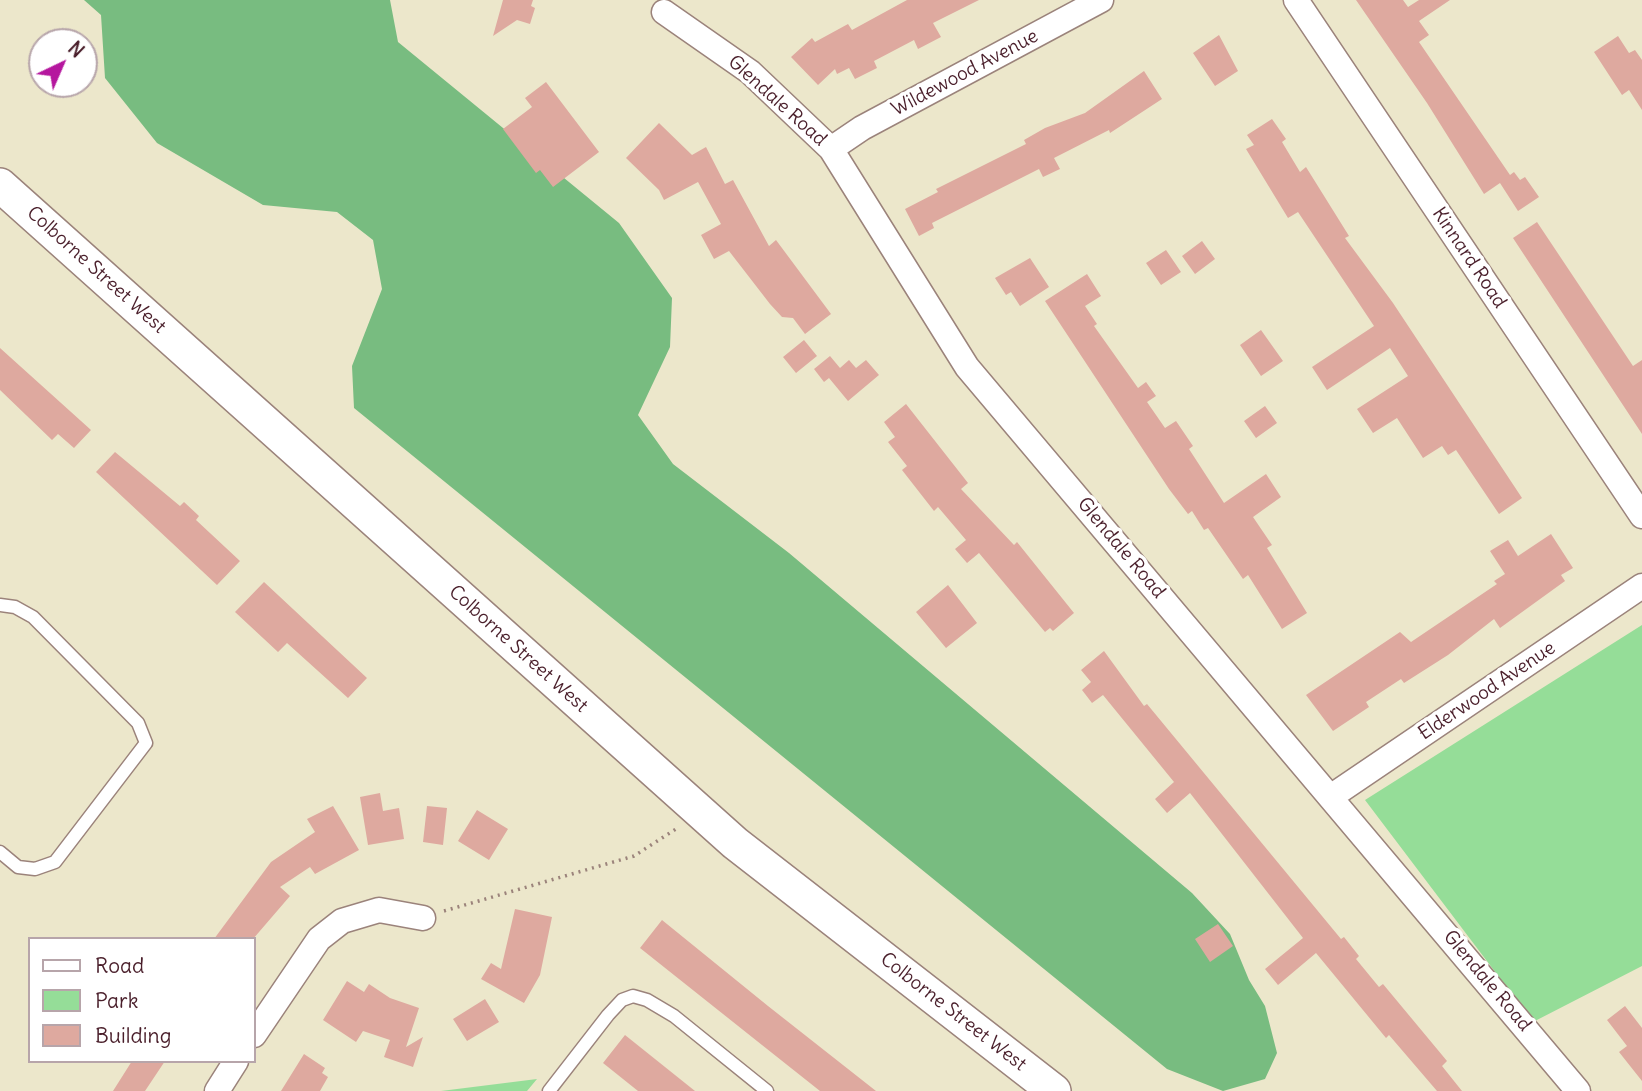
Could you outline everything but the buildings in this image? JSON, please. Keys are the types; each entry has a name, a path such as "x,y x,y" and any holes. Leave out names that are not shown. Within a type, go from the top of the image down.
{"main road":[{"name":"Colborne Street West","path":"0,185 735,843 1054,1091"}],"street":[{"name":"Wildewood Avenue","path":"831,149 862,128 1101,0"},
{"name":"Kinnard Road","path":"1296,0 1642,516"},
{"name":"Glendale Road","path":"664,12 750,72 831,149 967,367 1332,796 1578,1091"},
{"name":"Elderwood Avenue","path":"1332,796 1642,586"},
{"path":"256,1032 319,939 342,921 379,910 423,918"},
{"path":"217,1091 235,1063"}],"lane":[{"path":"0,605 15,607 33,617 138,723 146,743 55,862 35,869 18,867 0,852"},
{"path":"548,1091 608,1015 622,1000 633,996 647,1000 674,1016 767,1091"}],"path":[{"path":"423,918 634,856 702,813"}],"green space":[{"path":"84,0 390,0 398,42 619,223 672,298 670,347 638,415 673,464 789,553 1192,893 1230,934 1249,980 1265,1006 1277,1053 1265,1079 1223,1091 1167,1069 354,408 352,366 382,289 373,240 337,212 263,205 157,143 105,78 101,15"},
{"path":"1642,625 1642,966 1533,1022 1365,800"},
{"path":"537,1079 527,1091 441,1091"}]}
